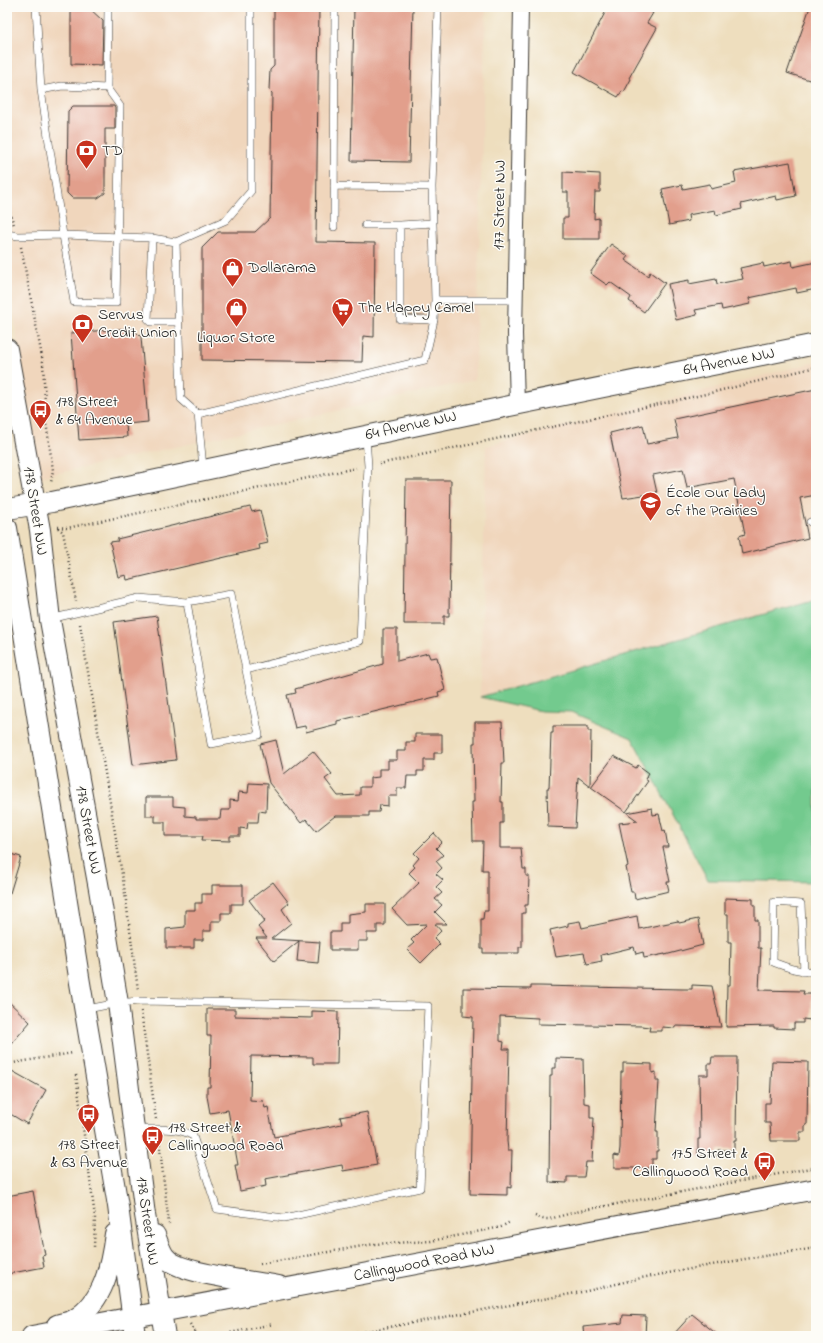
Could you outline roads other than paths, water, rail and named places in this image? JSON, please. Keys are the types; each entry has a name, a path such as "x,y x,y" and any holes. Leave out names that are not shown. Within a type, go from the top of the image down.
{"main road":[{"name":"64 Avenue NW","path":"7,509 43,503 517,404 816,344"},
{"name":"178 Street NW","path":"7,349 43,503 40,530 50,620 99,889 118,1003 145,1215 165,1336"},
{"name":"178 Street NW","path":"7,528 84,1009 118,1206 134,1327"},
{"name":"Callingwood Road NW","path":"32,1336 134,1327 161,1313 816,1189"},
{"path":"27,1336 75,1319 90,1306 98,1296 112,1258 118,1206"},
{"path":"145,1215 166,1258 177,1266 195,1271 291,1288"}],"street":[{"name":"177 Street NW","path":"517,404 516,300 521,7"}],"lane":[{"path":"36,7 42,90 74,302 116,303 120,106 107,88 108,7"},
{"path":"7,234 18,236 63,235 152,238 176,242 226,220 251,191 251,7"},
{"path":"334,7 334,227"},
{"path":"198,414 425,360 434,320 435,300 432,187 438,7"},
{"path":"42,90 62,86 107,88"},
{"path":"334,186 432,187"},
{"path":"365,225 433,223"},
{"path":"400,225 400,319 434,320"},
{"path":"152,238 148,319 151,322 178,322"},
{"path":"176,242 181,399 198,414 203,470"},
{"path":"435,300 516,300"},
{"path":"246,670 360,641 368,466 366,436"},
{"path":"50,620 140,598 187,602 230,594 259,735 211,744 187,602"},
{"path":"804,972 801,904 774,902 772,962 796,971 804,972 816,972"},
{"path":"84,1009 139,1001 428,1006 420,1188 284,1218 217,1209 193,1136 186,1131 135,1129"}],"place":[{"name":"TD","path":"86,170"},
{"name":"Dollarama","path":"233,288"},
{"name":"Liquor Store","path":"236,328"},
{"name":"The Happy Camel","path":"343,328"},
{"name":"Servus Credit Union","path":"83,344"},
{"name":"178 Street & 64 Avenue","path":"40,430"},
{"name":"École Our Lady of the Prairies","path":"650,522"},
{"name":"178 Street & 63 Avenue","path":"89,1134"},
{"name":"178 Street & Callingwood Road","path":"153,1156"},
{"name":"175 Street & Callingwood Road","path":"764,1182"}]}
